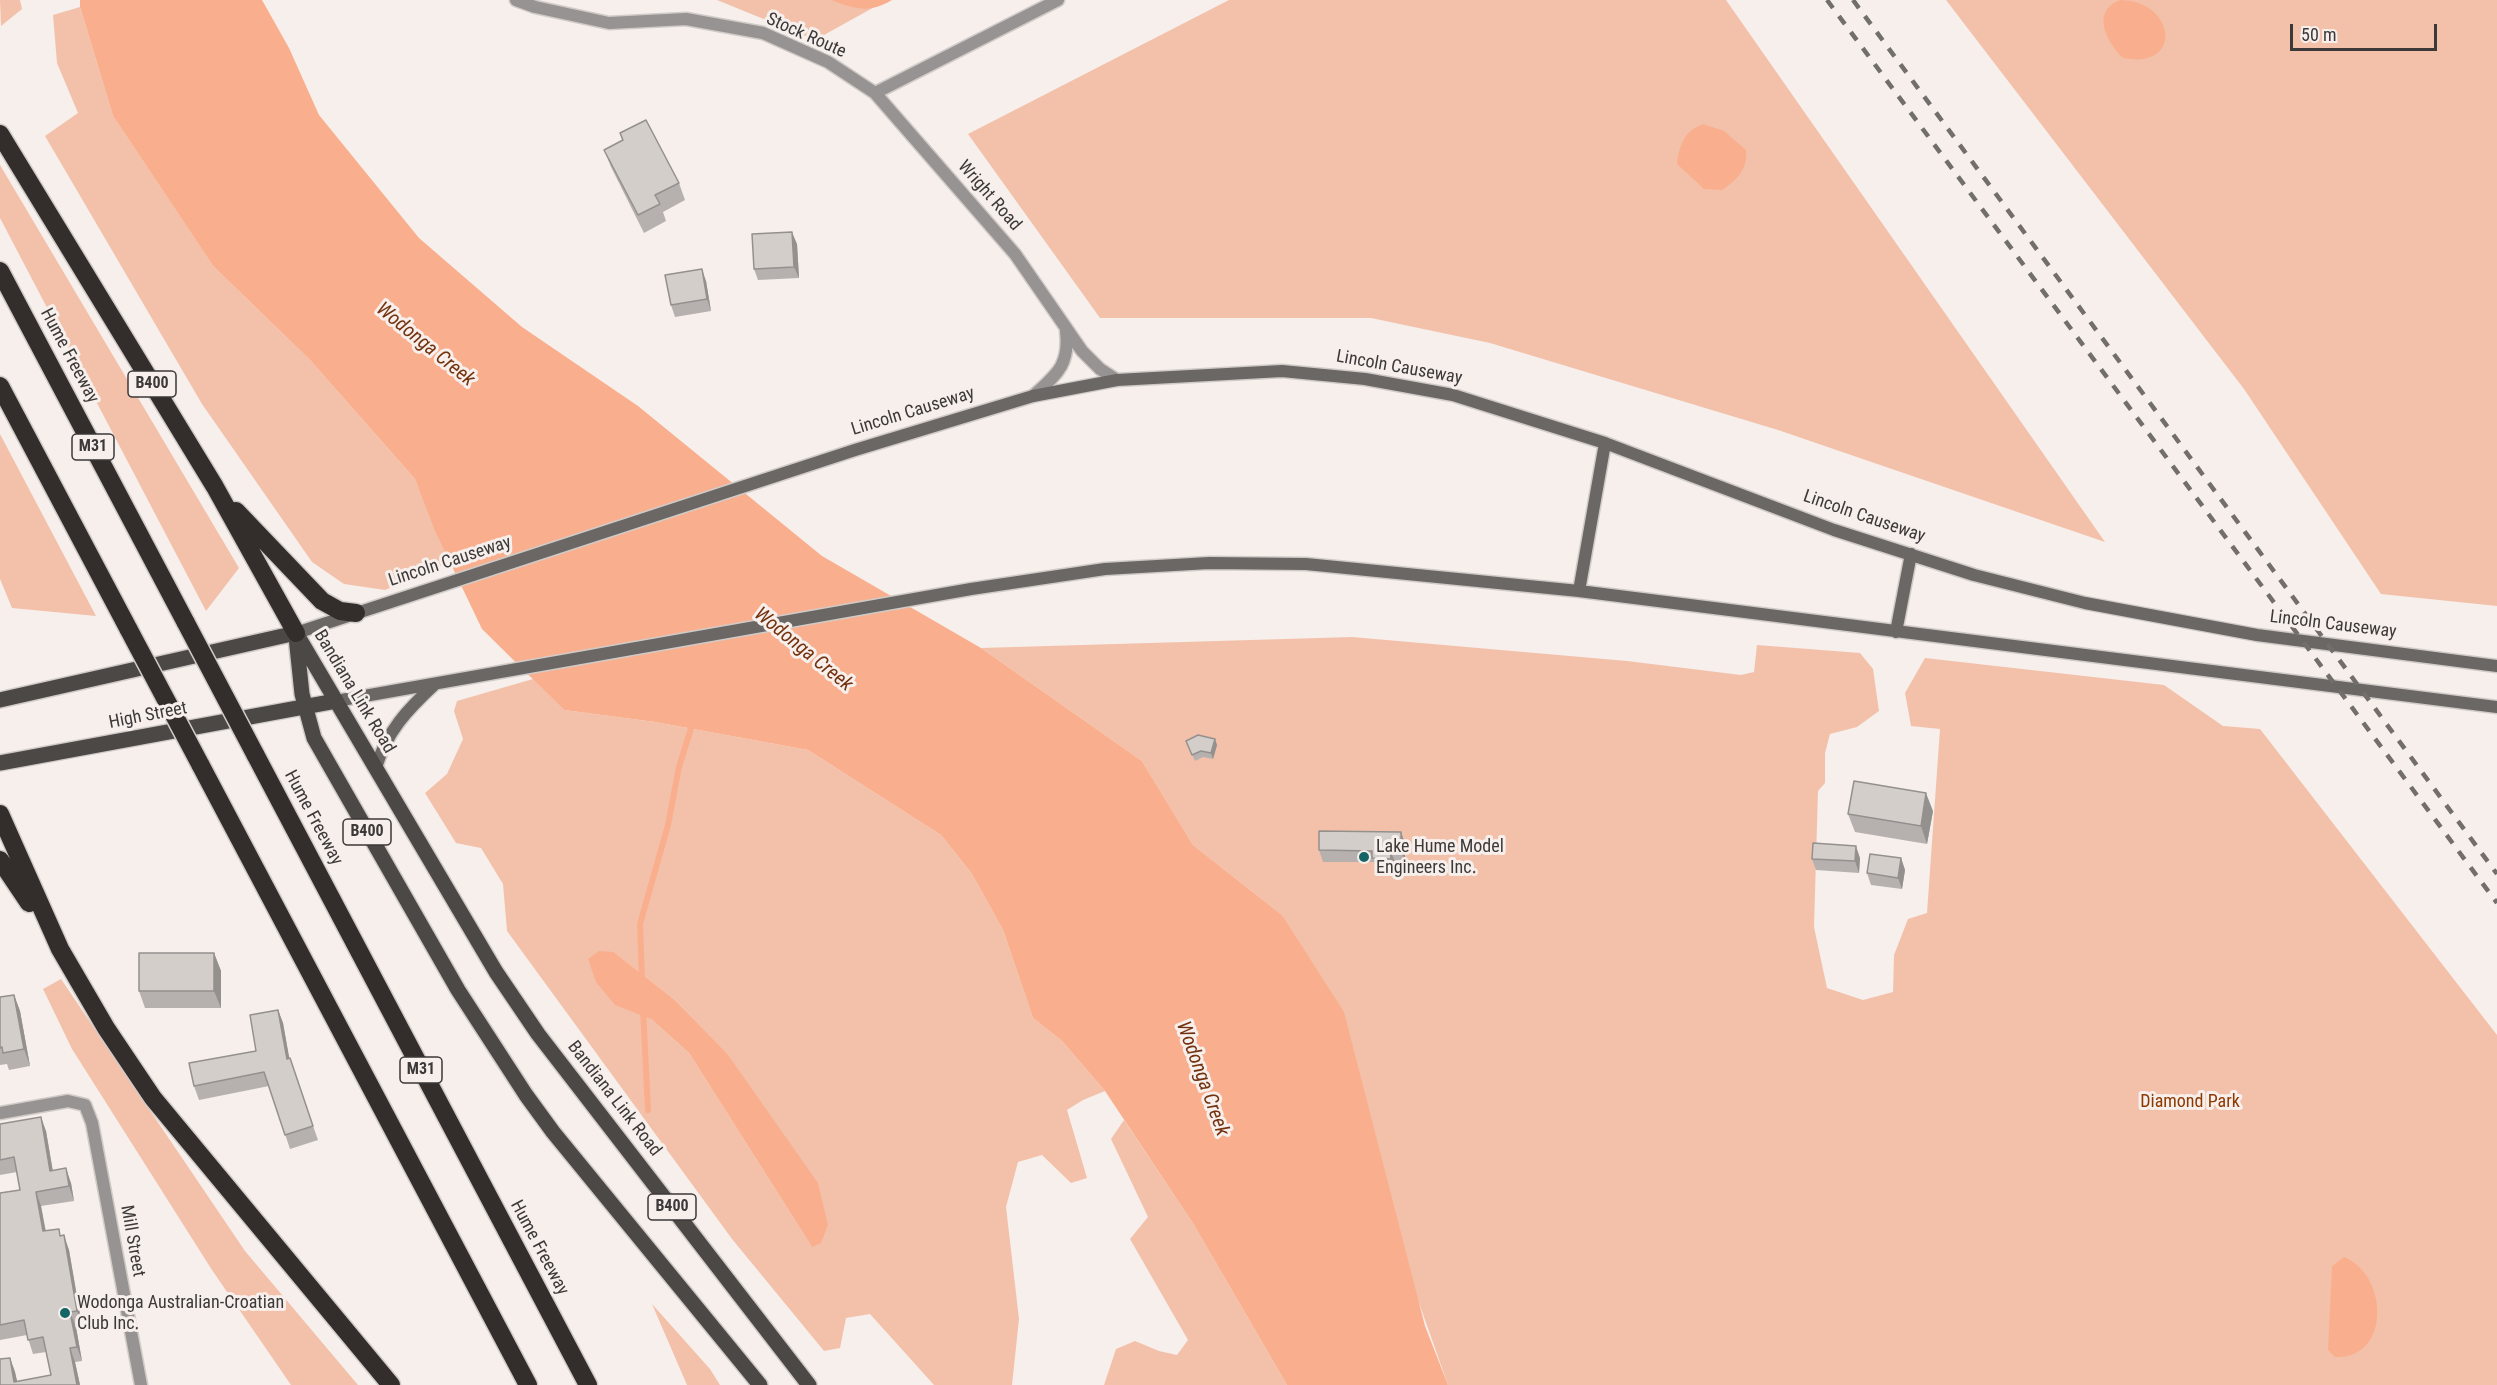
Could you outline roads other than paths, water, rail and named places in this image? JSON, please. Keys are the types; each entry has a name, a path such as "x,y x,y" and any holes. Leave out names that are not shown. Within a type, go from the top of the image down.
{"highway":[{"name":"B400","path":"0,134 215,487 296,633"},
{"name":"Hume Freeway","path":"0,271 588,1385"},
{"path":"0,386 528,1385"},
{"path":"215,487 322,601 340,611 356,613"},
{"path":"0,814 60,949"},
{"path":"0,860 60,949 96,1012 153,1098 391,1385"}],"main road":[{"name":"Lincoln Causeway","path":"296,633 855,450 1033,396 1117,380 1282,371 1365,378 1453,395 1605,443 1834,530 1974,575 2096,605 2257,635 2497,666"},
{"path":"1579,591 1605,443"},
{"path":"1896,632 1911,554"},
{"path":"304,706 970,589 1105,569 1220,563 1306,564 1579,591 2497,707"},
{"path":"0,700 296,633"},
{"name":"Bandiana Link Road","path":"296,633 472,935 538,1034 809,1385"},
{"name":"Bandiana Link Road","path":"296,633 304,706 314,738 458,990 495,1050 552,1132 760,1385"},
{"path":"376,768 385,742 394,728 440,683"},
{"name":"High Street","path":"0,763 304,706"}],"street":[{"name":"Stock Route","path":"516,0 535,7 609,23 686,19 763,33 828,62 875,93"},
{"path":"875,93 1058,0"},
{"name":"Wright Road","path":"875,93 1015,254 1065,330 1091,362 1117,380"},
{"path":"1033,396 1059,371 1065,360 1068,349 1065,330"},
{"name":"Mill Street","path":"0,1113 68,1101 85,1104 92,1123 141,1385"}],"water":[{"name":"Wodonga Creek","path":"80,0 262,0 289,48 319,115 419,238 522,327 638,406 822,556 981,648 1142,761 1193,845 1282,915 1344,1012 1425,1326 1448,1385 1287,1385 1194,1225 1105,1091 1062,1041 1033,1018 1003,930 972,874 941,835 808,750 655,722 564,710 482,629 435,531 415,479 310,360 213,266 113,116 80,7"},
{"path":"831,0 892,0 876,7 862,9"},
{"path":"2120,0 2138,3 2152,11 2161,22 2165,34 2164,45 2156,54 2143,59 2123,58 2112,44 2104,28 2104,19 2111,5"},
{"path":"1703,124 1724,131 1746,150 1745,163 1740,173 1722,190 1704,189 1677,164 1687,134"},
{"path":"599,951 614,952 675,1000 726,1052 818,1183 828,1225 821,1243 812,1247 689,1053 651,1019 615,1005 596,982 588,959"},
{"path":"2344,1257 2359,1267 2369,1281 2376,1297 2377,1315 2374,1331 2366,1345 2353,1354 2335,1357 2328,1350 2332,1266"}],"waterway":[{"path":"642,981 640,924 668,825 679,767 693,722"},
{"path":"643,1009 648,1110"}],"railway":[{"path":"1827,0 2497,903"},
{"path":"1853,0 2497,874"}],"place":[{"name":"Lake Hume Model Engineers Inc.","path":"1364,857"},
{"name":"Wodonga Australian-Croatian Club Inc.","path":"65,1313"}],"park label":[{"name":"Diamond Park","path":"2190,1102"}]}
